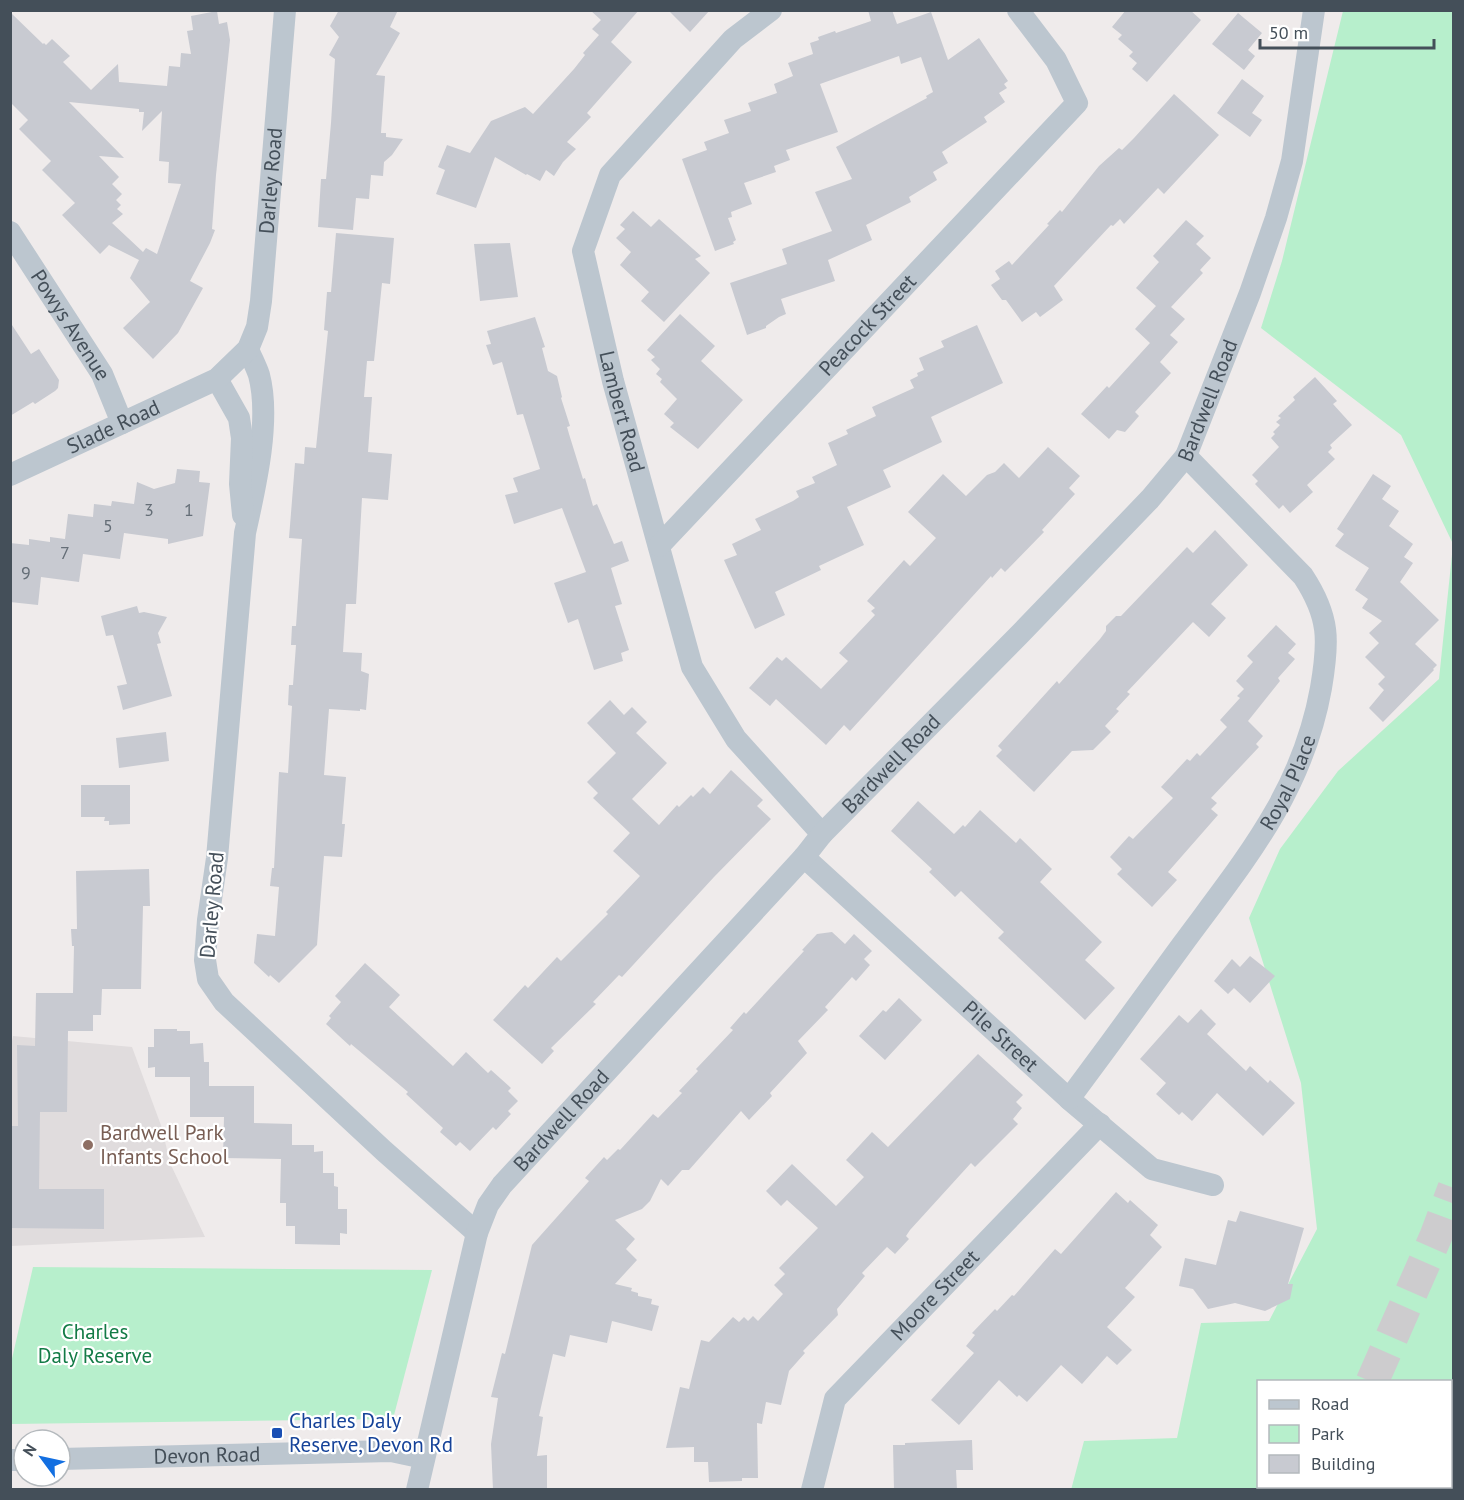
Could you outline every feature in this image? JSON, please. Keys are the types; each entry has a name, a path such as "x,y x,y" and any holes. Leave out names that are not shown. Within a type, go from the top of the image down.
{"street":[{"name":"Darley Road","path":"245,533 240,484 242,438 239,418 217,379 248,349 257,327 285,10"},
{"name":"Lambert Road","path":"771,10 733,39 610,176 582,250 613,381 692,667 736,739 822,834"},
{"name":"Peacock Street","path":"659,546 1077,103 1056,60 1018,10"},
{"name":"Bardwell Road","path":"417,1490 477,1233 488,1205 502,1185 804,857 822,834 1021,633 1150,499 1186,456 1242,315 1276,218 1292,161 1314,10"},
{"name":"Powys Avenue","path":"10,232 102,374 122,423"},
{"name":"Darley Road","path":"248,349 258,375 262,420 256,483 245,533 217,858 206,940 205,960 208,980 232,1010 399,1165 477,1233"},
{"name":"Slade Road","path":"10,475 217,379"},
{"name":"Royal Place","path":"1069,1099 1259,841 1291,783 1308,740 1318,704 1325,661 1326,629 1315,594 1303,576 1186,456"},
{"name":"Pile Street","path":"804,857 1069,1099 1152,1169 1213,1185"},
{"name":"Moore Street","path":"812,1490 835,1399 1100,1124"},
{"name":"Devon Road","path":"72,1459 391,1451 424,1458"}],"shaded area":[{"name":"Bardwell Park Infants School","path":"13,1036 132,1047 162,1128 170,1163 205,1237 11,1246 10,1051"}],"green space":[{"path":"1343,11 1453,11 1453,544 1401,435 1261,328 1282,261"},
{"path":"1453,545 1453,1489 1071,1490 1084,1441 1177,1438 1201,1323 1269,1321 1317,1229 1301,1083 1249,918 1280,849 1338,771 1439,679"},
{"name":"Charles Daly Reserve","path":"33,1267 432,1270 393,1419 11,1424 11,1363"}],"building":[{"path":"339,10 398,10 390,27 400,33 376,75 385,76 381,133 386,133 386,137 403,139 384,162 383,176 371,175 369,199 356,198 353,230 318,227 321,179 326,179 331,123 335,59 329,55 339,37 330,26"},
{"path":"590,10 639,10 611,42 632,62 587,113 591,117 567,142 576,149 563,162 554,176 546,170 540,181 495,157 476,208 436,194 445,170 438,167 447,145 470,153 491,121 525,107 533,114 574,69 585,55 583,53 599,35 592,29 601,20"},
{"path":"668,10 710,10 690,32"},
{"path":"868,10 892,10 897,24 931,12 948,60 979,38 1008,81 1004,84 1007,88 999,93 1005,102 984,117 987,122 942,152 948,163 933,172 937,180 909,197 911,202 866,225 872,240 828,260 835,281 781,299 786,314 766,328 747,335 730,283 787,264 782,249 832,231 815,192 852,179 836,147 927,98 926,96 933,92 921,57 901,64 899,56 820,84 838,132 786,150 790,160 774,166 776,172 744,183 752,204 731,212 732,217 728,218 736,240 734,244 715,251 682,159 707,150 704,142 729,133 724,120 751,111 748,103 777,93 774,84 793,76 788,63 813,54 810,43 819,40 818,37 871,21"},
{"path":"1126,10 1190,10 1201,20 1147,82 1132,69 1137,63 1129,56 1133,52 1118,39 1122,35 1112,27"},
{"path":"217,11 219,24 227,22 230,40 216,175 212,229 215,230 190,281 203,288 178,333 153,359 123,328 150,302 130,278 139,260 109,245 100,254 62,215 75,203 42,170 51,161 19,129 28,120 10,102 10,12 43,44 46,45 52,39 70,56 63,62 91,90 118,64 119,82 167,86 169,66 180,67 181,53 191,54 187,31 193,30 191,16","holes":["69,102 139,109 139,112 144,112 142,131 162,111 159,161 169,162 168,183 181,184 157,254 146,248 143,252 112,223 123,214 117,209 121,205 116,200 122,194 112,184 119,177 99,156 124,158"]},
{"path":"1238,13 1262,33 1248,50 1255,56 1244,70 1212,44"},
{"path":"1242,79 1264,96 1252,113 1262,120 1250,137 1217,113"},
{"path":"1174,94 1219,135 1164,194 1158,188 1124,224 1120,219 1113,226 1111,225 1054,286 1063,300 1040,317 1036,312 1022,322 1006,300 1002,300 991,285 1000,279 995,271 1009,261 1012,265 1060,210 1062,212 1099,166 1119,148 1122,150"},
{"path":"633,211 651,227 659,219 701,256 695,259 710,273 664,322 641,301 649,292 620,265 631,252 616,238 625,229 620,225"},
{"path":"1186,220 1204,236 1196,244 1211,258 1200,270 1203,273 1171,307 1185,319 1170,335 1178,342 1160,362 1171,373 1135,412 1139,416 1125,432 1117,430 1109,439 1081,414 1107,386 1109,388 1150,343 1135,329 1156,306 1136,288 1159,262 1153,256"},
{"path":"336,233 394,238 390,284 382,283 374,361 367,361 364,397 372,397 368,452 392,454 388,500 362,498 356,604 346,604 343,652 362,653 361,671 369,674 366,710 329,709 324,775 346,777 342,857 324,856 317,945 279,983 254,963 257,934 275,936 279,887 270,886 272,868 274,868 279,772 288,773 292,706 288,705 289,685 293,685 296,645 291,645 292,626 296,626 302,539 289,538 295,463 304,464 305,447 316,448 328,331 324,330 327,292 331,292"},
{"path":"510,243 518,297 480,301 474,244"},
{"path":"680,314 715,346 701,361 743,400 698,449 670,427 674,423 664,414 677,399 660,382 662,379 656,374 660,369 651,360 655,357 647,350"},
{"path":"535,317 545,347 542,348 548,371 557,376 570,426 567,427 593,506 597,504 614,544 622,541 629,561 611,568 622,604 615,606 629,650 621,653 623,661 594,670 578,619 568,623 554,583 586,572 562,508 514,524 505,495 518,492 513,478 540,469 523,414 517,415 502,362 493,365 486,345 491,344 487,331"},
{"path":"10,322 31,354 39,349 59,380 55,391 10,416"},
{"path":"977,325 1003,383 931,417 942,442 883,470 891,487 847,507 864,545 819,566 821,570 775,592 785,615 755,629 724,560 737,555 732,544 761,530 755,519 793,501 799,497 796,491 815,483 812,477 837,465 828,443 848,434 846,430 876,416 872,407 914,388 910,380 924,370 919,358 944,347 941,341"},
{"path":"1315,377 1337,401 1333,404 1352,425 1330,445 1332,448 1328,452 1335,459 1307,485 1313,492 1290,513 1283,505 1279,509 1255,484 1258,481 1252,475 1279,447 1271,438 1280,425 1276,422 1281,418 1278,416 1295,400 1293,397"},
{"path":"1048,447 1080,476 1069,488 1075,494 1042,530 1044,532 1005,572 1001,568 992,578 991,576 850,731 844,725 826,745 776,699 770,706 749,688 777,657 782,661 786,657 821,689 848,661 839,653 875,615 871,611 875,608 867,601 904,560 910,566 936,538 908,512 943,474 966,496 987,475 995,472 1004,463 1019,478"},
{"path":"177,469 200,471 199,482 210,483 203,536 168,544 168,539 124,533 120,559 83,554 79,582 41,577 38,605 10,602 10,543 29,545 29,539 50,542 50,537 65,539 68,514 93,517 94,504 111,506 112,501 134,504 137,482 154,489 175,483"},
{"path":"1373,474 1391,486 1382,499 1399,511 1389,526 1413,544 1404,557 1413,563 1400,582 1439,620 1415,644 1437,665 1383,722 1369,708 1384,690 1378,684 1385,677 1365,657 1379,643 1369,633 1382,621 1362,608 1368,599 1355,590 1369,568 1335,546 1344,534 1337,529"},
{"path":"1215,530 1248,565 1211,604 1226,618 1209,637 1193,622 1127,692 1130,694 1116,709 1119,711 1105,726 1111,732 1093,750 1072,751 1034,792 996,756 1002,750 998,746 1057,681 1059,684 1100,639 1106,631 1106,626 1116,616 1121,616 1187,547 1193,553"},
{"path":"137,606 139,613 167,617 158,633 161,643 157,644 172,696 123,710 117,686 127,684 113,635 106,636 101,616"},
{"path":"1276,625 1296,644 1288,653 1295,659 1278,678 1280,681 1248,721 1263,736 1256,744 1259,747 1211,798 1217,803 1211,809 1218,815 1168,872 1177,880 1152,907 1117,874 1122,869 1110,857 1129,836 1133,839 1173,798 1161,787 1187,759 1190,761 1197,753 1200,756 1227,727 1220,720 1240,698 1237,696 1244,689 1236,681 1253,662 1247,656"},
{"path":"610,700 624,715 632,707 647,722 636,733 667,763 632,799 659,825 677,805 679,807 703,787 710,794 731,770 763,800 757,806 771,819 622,977 619,975 593,1002 596,1004 551,1048 554,1051 542,1064 493,1020 525,985 528,988 557,957 561,961 608,914 606,912 640,876 613,851 630,833 593,798 598,793 587,782 616,753 587,723"},
{"path":"166,732 169,761 119,768 116,738"},
{"path":"81,785 130,785 130,824 109,825 109,821 104,821 105,817 81,817"},
{"path":"918,801 954,834 963,825 965,827 980,810 1016,843 1020,838 1052,869 1040,882 1102,942 1085,960 1115,988 1085,1020 998,938 1004,932 961,891 955,897 929,872 932,869 891,831"},
{"path":"149,869 150,906 143,906 141,989 102,989 101,1015 93,1015 93,1031 68,1031 67,1112 40,1112 39,1189 104,1189 104,1229 10,1228 10,1126 18,1126 17,1045 35,1046 36,993 73,993 74,946 72,946 71,929 77,929 76,871"},
{"path":"832,932 845,944 854,934 872,951 864,959 870,965 856,981 852,977 825,1007 828,1010 798,1041 807,1053 749,1120 741,1111 689,1170 682,1170 668,1186 661,1179 650,1201 642,1209 615,1220 635,1239 626,1249 637,1260 615,1284 632,1288 631,1291 638,1293 638,1296 652,1299 651,1304 659,1306 652,1331 612,1321 607,1343 570,1335 565,1357 553,1354 539,1416 543,1417 537,1456 547,1455 547,1490 493,1490 491,1444 498,1398 491,1397 502,1353 505,1354 532,1245 589,1181 585,1178 604,1157 607,1160 618,1149 620,1150 653,1114 658,1118 682,1093 679,1091 698,1071 696,1069 733,1030 730,1028 744,1012 746,1014 817,934"},
{"path":"1250,956 1275,976 1250,1003 1234,988 1228,994 1214,981 1232,959 1240,967"},
{"path":"365,963 400,995 389,1007 453,1066 466,1052 488,1073 491,1070 511,1088 508,1091 518,1101 508,1111 511,1114 496,1130 493,1127 470,1151 460,1142 456,1146 440,1132 443,1128 406,1094 408,1092 326,1024 331,1018 329,1016 341,1002 335,996"},
{"path":"899,998 922,1020 885,1060 859,1036 883,1010 886,1012"},
{"path":"1201,1009 1216,1024 1207,1034 1246,1071 1250,1066 1268,1083 1270,1080 1295,1103 1263,1136 1217,1093 1192,1121 1182,1112 1179,1115 1156,1094 1166,1083 1140,1059 1179,1015 1188,1023"},
{"path":"154,1029 190,1031 190,1044 203,1043 204,1062 209,1062 209,1086 254,1086 254,1123 292,1124 292,1145 314,1145 314,1152 323,1151 323,1173 334,1173 334,1186 338,1187 338,1209 347,1209 347,1234 340,1233 340,1245 295,1244 295,1226 286,1226 286,1203 280,1203 281,1159 223,1158 224,1117 190,1117 190,1077 155,1077 155,1067 148,1068 148,1047 154,1047"},
{"path":"978,1054 1023,1095 1016,1102 1022,1108 1013,1119 1018,1124 975,1167 971,1163 910,1230 906,1236 909,1239 895,1254 887,1247 862,1273 865,1276 837,1309 838,1315 803,1351 805,1353 789,1371 781,1405 766,1402 762,1424 757,1423 758,1478 709,1482 708,1462 694,1462 694,1447 666,1448 680,1387 689,1389 701,1340 709,1342 733,1317 739,1322 744,1317 748,1321 753,1316 758,1321 783,1294 774,1285 785,1274 779,1268 818,1228 787,1200 781,1206 766,1191 792,1164 836,1206 864,1177 846,1160 872,1132 888,1147"},
{"path":"1116,1192 1128,1203 1130,1200 1158,1225 1150,1235 1162,1247 1125,1288 1135,1297 1107,1327 1132,1350 1117,1365 1107,1356 1082,1384 1061,1365 1027,1402 1019,1395 1017,1397 999,1380 959,1425 931,1400 974,1353 966,1346 975,1335 972,1333 995,1309 997,1311 1012,1295 1014,1296 1055,1249 1061,1254"},
{"path":"1240,1211 1304,1228 1288,1284 1293,1284 1290,1299 1265,1311 1235,1303 1208,1309 1193,1289 1179,1286 1185,1258 1216,1265 1228,1220 1236,1222"},
{"path":"972,1440 973,1470 956,1470 957,1490 894,1490 893,1445"}],"tunnel":[{"path":"1373,1380 1436,1236 1454,1188"}],"place":[{"name":"Bardwell Park Infants School","path":"88,1145"},
{"name":"Charles Daly Reserve, Devon Rd","path":"277,1433"}]}
